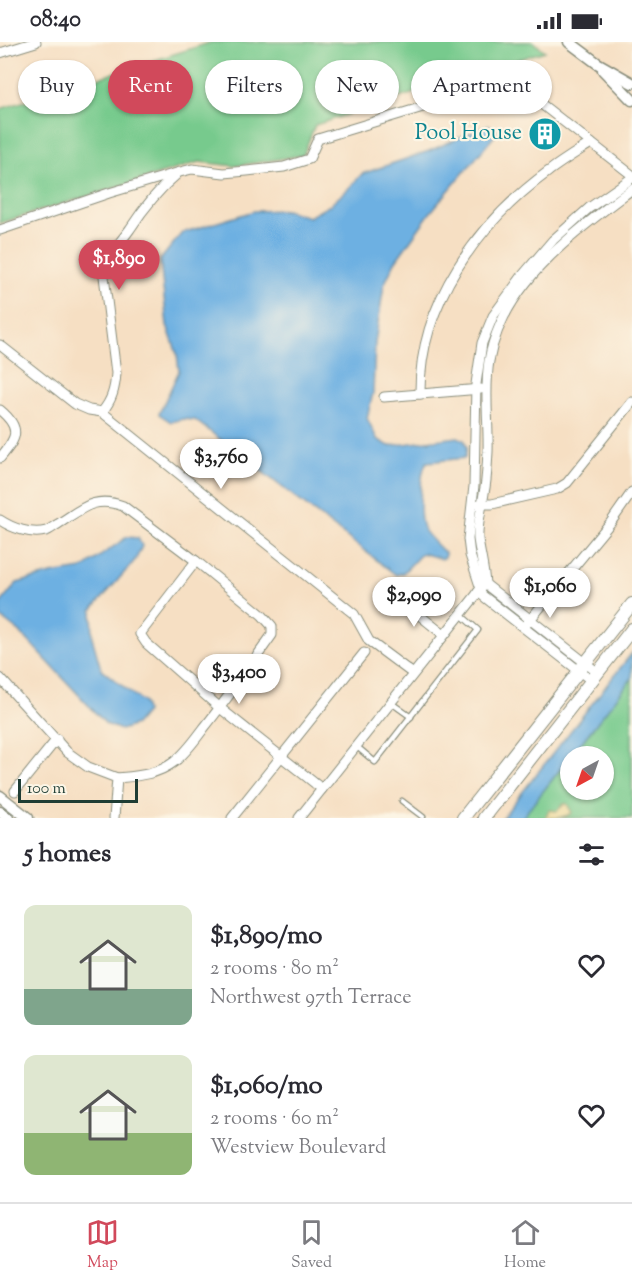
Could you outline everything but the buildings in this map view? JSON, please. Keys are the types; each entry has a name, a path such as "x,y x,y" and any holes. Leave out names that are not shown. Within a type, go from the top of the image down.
{"main road":[{"path":"463,818 632,604"},
{"path":"484,818 632,628"}],"street":[{"path":"0,52 36,42"},
{"path":"569,42 597,63 632,83"},
{"path":"597,63 632,100"},
{"path":"0,230 180,172 192,170 224,173 284,167 309,159 318,139 423,106 456,89 494,75 508,78 632,176 589,208 552,240 493,316 482,343 476,390 477,504"},
{"path":"420,394 421,369 432,319 438,302 457,268 483,234 520,195 550,170 591,143"},
{"path":"102,412 110,402 116,373 103,268 106,259 130,229 135,219 180,172"},
{"path":"594,677 482,588 470,555 468,539 488,451 486,389 489,360 498,327 516,297 543,262 587,223 632,189"},
{"path":"0,345 75,404 102,412 354,614 369,640 412,673"},
{"path":"384,397 486,389"},
{"path":"477,504 557,489 567,483 632,402"},
{"path":"0,410 10,418 15,431 15,440 0,458"},
{"path":"527,624 632,492"},
{"path":"0,520 11,527 29,531 45,531 93,502 110,501 123,506 196,561 262,615 272,626 272,635 189,748 173,763 142,776 117,778 88,767 67,752 1,681"},
{"path":"196,561 140,634 146,643 220,708 322,789"},
{"path":"299,818 412,673 482,588"},
{"path":"402,601 444,634"},
{"path":"232,818 364,653"},
{"path":"15,791 57,739"},
{"path":"114,818 117,778"},
{"path":"490,784 502,795"},
{"path":"0,796 28,818"},
{"path":"0,812 8,818"}],"lane":[{"path":"356,746 375,762 411,717 478,630 460,614"},
{"path":"390,702 411,717"},
{"path":"402,801 423,817"}],"green space":[{"path":"212,42 533,42 545,51 517,60 411,60 411,94 399,98 399,60 315,60 315,114 349,114 315,125 303,155 235,166 199,162 0,223 0,109 18,103 18,114 96,114 96,79 108,75 108,114 193,114 193,60 155,60"},
{"path":"632,678 632,818 522,818 560,770 560,800 614,800 614,746 579,746"}],"sand":[{"path":"567,804 572,813 563,817 545,818 549,810 557,811"}],"water":[{"path":"488,125 497,130 496,134 430,213 395,262 384,285 375,343 373,393 367,418 377,439 389,446 458,437 464,440 467,447 465,458 427,462 421,483 421,522 428,535 445,553 445,557 442,559 422,553 403,573 396,575 195,420 183,419 171,422 159,414 179,371 177,354 167,325 160,260 182,233 254,211 286,210 309,217 330,205 362,174 429,151"},
{"path":"127,537 138,538 142,546 136,559 92,610 93,641 101,669 144,703 146,712 135,725 121,730 106,724 22,634 0,617 0,604 17,583 82,569"},
{"path":"632,653 632,678 579,746 560,746 560,770 522,818 502,818"}],"place":[{"name":"Pool House","path":"545,134"}]}
